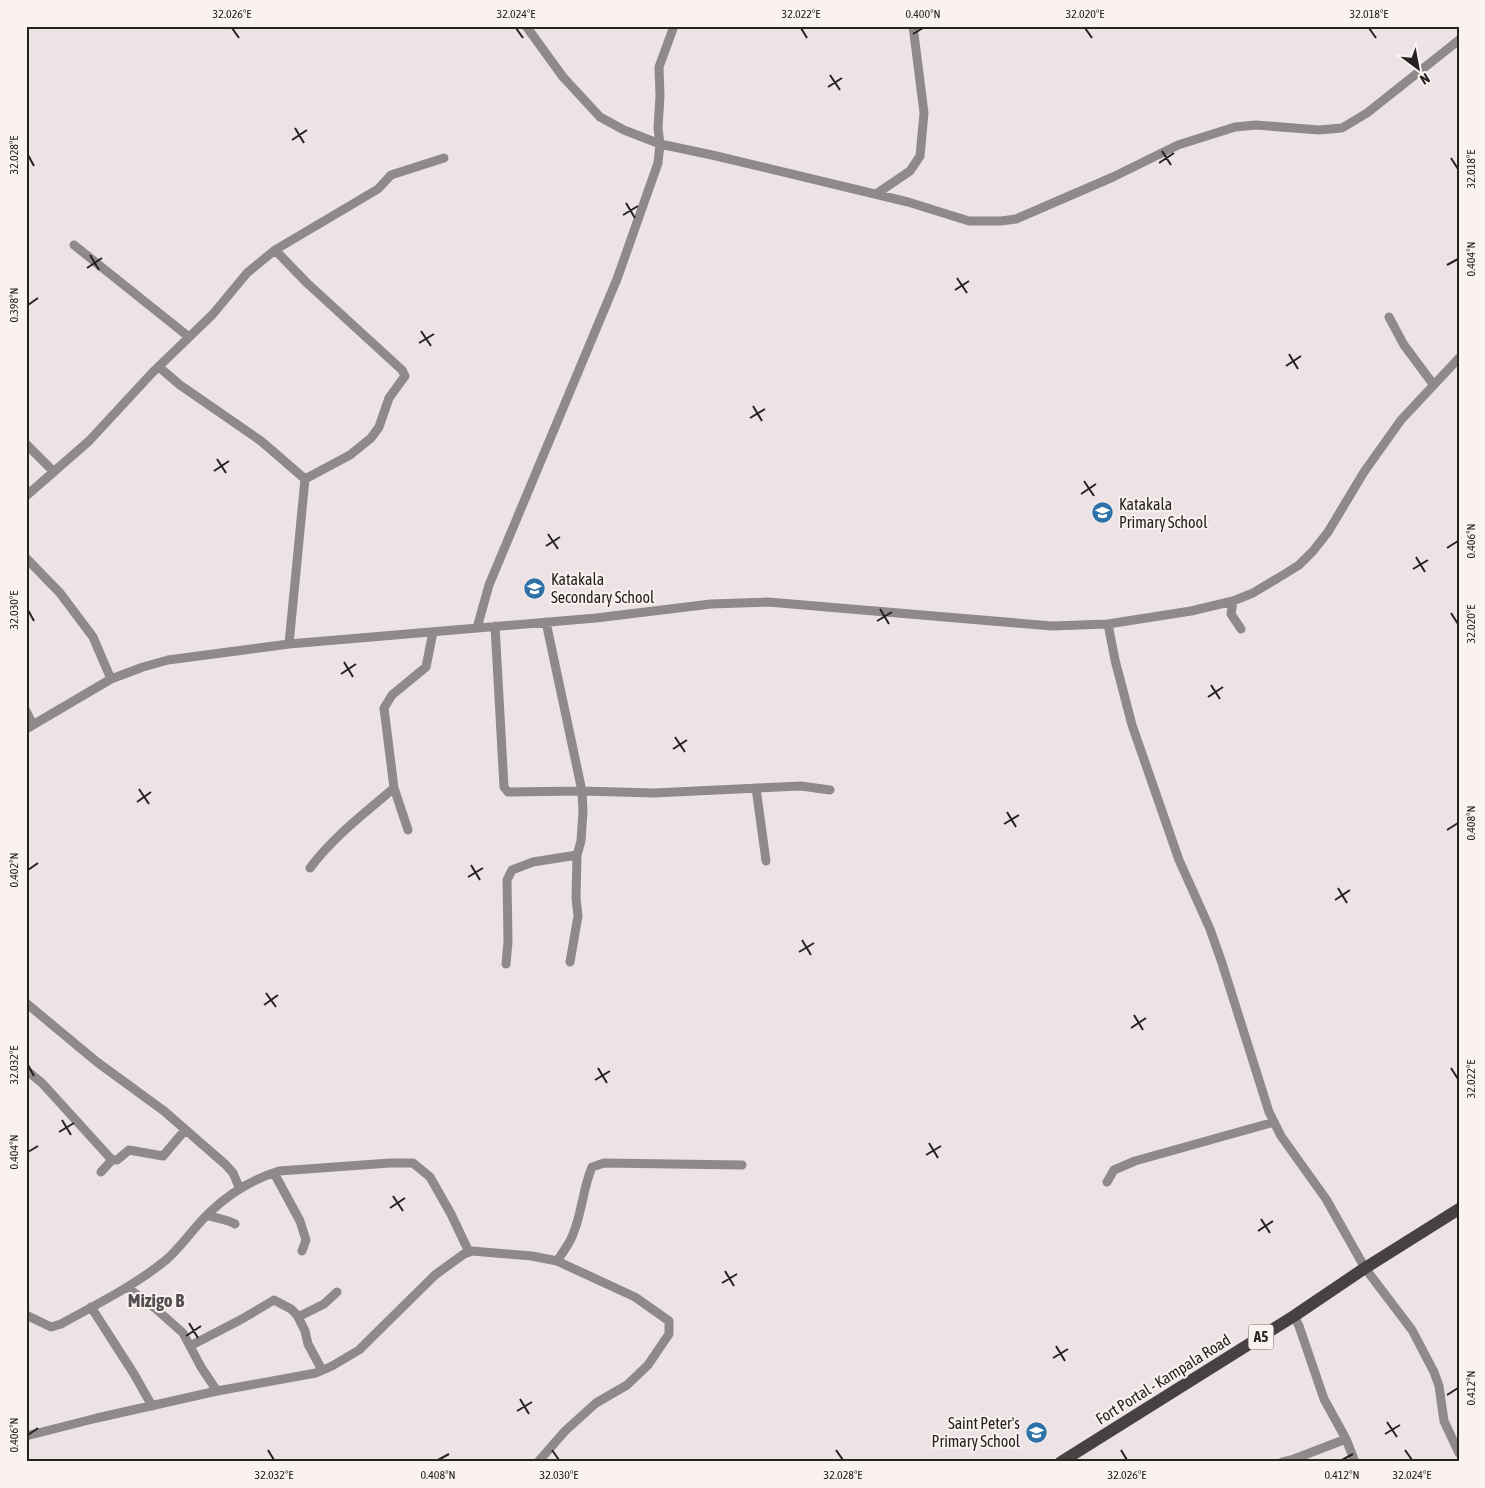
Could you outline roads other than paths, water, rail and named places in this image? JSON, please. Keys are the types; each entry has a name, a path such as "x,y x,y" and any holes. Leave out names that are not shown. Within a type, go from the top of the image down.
{"main road":[{"name":"Fort Portal - Kampala Road","path":"1060,1462 1294,1316 1365,1268 1459,1209"}],"street":[{"path":"526,26 563,77 600,117 624,130 660,144 876,194 969,221 1001,222 1016,219 1104,182 1178,145 1235,127 1256,125 1320,130 1342,128 1367,113 1459,40"},
{"path":"477,628 489,585 617,279 658,163 660,144 658,128 659,67 674,26"},
{"path":"876,194 910,171 920,156 924,113 913,26"},
{"path":"26,496 90,441 159,367 213,314 247,273 275,250 378,189 391,175 444,158"},
{"path":"74,245 189,337"},
{"path":"275,250 307,283 402,370 405,376 389,398 379,426 371,438 350,455 305,479"},
{"path":"1389,317 1404,345 1433,384"},
{"path":"26,711 30,727 111,679 168,660 289,644 596,618 711,604 768,602 1052,626 1108,624 1233,601 1253,593 1283,575 1298,565 1313,551 1328,532 1364,472 1401,420 1459,358"},
{"path":"159,367 180,386 261,441 305,479"},
{"path":"26,444 54,472"},
{"path":"289,644 305,479"},
{"path":"26,558 60,593 94,637 111,679"},
{"path":"1233,601 1231,614 1242,629"},
{"path":"546,622 582,791 581,841 577,855 576,898 578,916 570,962"},
{"path":"1108,624 1114,660 1132,725 1179,860 1216,946 1252,1062 1274,1122 1281,1136 1326,1199 1365,1268 1412,1330 1434,1372 1439,1386 1444,1421 1459,1453"},
{"path":"495,626 505,790 508,792 582,791 654,793 801,786 830,790"},
{"path":"408,830 394,788 384,708 392,695 426,667 433,632"},
{"path":"310,868 338,836 394,788"},
{"path":"756,788 766,862"},
{"path":"506,964 508,942 507,880 512,870 533,862 577,855"},
{"path":"26,1004 97,1062 164,1111 186,1130 233,1173 240,1189"},
{"path":"26,1070 42,1083 112,1160"},
{"path":"1107,1182 1114,1170 1135,1161 1274,1122"},
{"path":"101,1172 112,1160 117,1160 129,1150 163,1156 186,1130"},
{"path":"26,1315 51,1327 61,1324 128,1288 167,1259 207,1215 225,1199 261,1177 279,1171 381,1163 412,1163 430,1177 469,1252"},
{"path":"557,1261 570,1241 592,1167 604,1163 742,1165"},
{"path":"274,1173 300,1221 306,1240 302,1251"},
{"path":"207,1215 217,1220 231,1221 235,1224"},
{"path":"26,1436 218,1391 316,1373 359,1350 435,1275 469,1252 532,1256 557,1261 636,1297 668,1321 669,1334 648,1366 628,1385 596,1402 538,1462"},
{"path":"128,1288 183,1333 201,1367 218,1391"},
{"path":"298,1318 324,1304 337,1292"},
{"path":"190,1346 274,1300 291,1309 298,1318 308,1344 322,1370"},
{"path":"91,1307 152,1406"},
{"path":"1294,1316 1324,1399 1346,1439 1355,1462"},
{"path":"1282,1462 1346,1439"}],"place":[{"name":"Katakala Primary School","path":"1103,513"},
{"name":"Katakala Secondary School","path":"535,588"},
{"name":"Saint Peter's Primary School","path":"1036,1432"}],"district":[{"name":"Mizigo B","path":"156,1300"}]}
